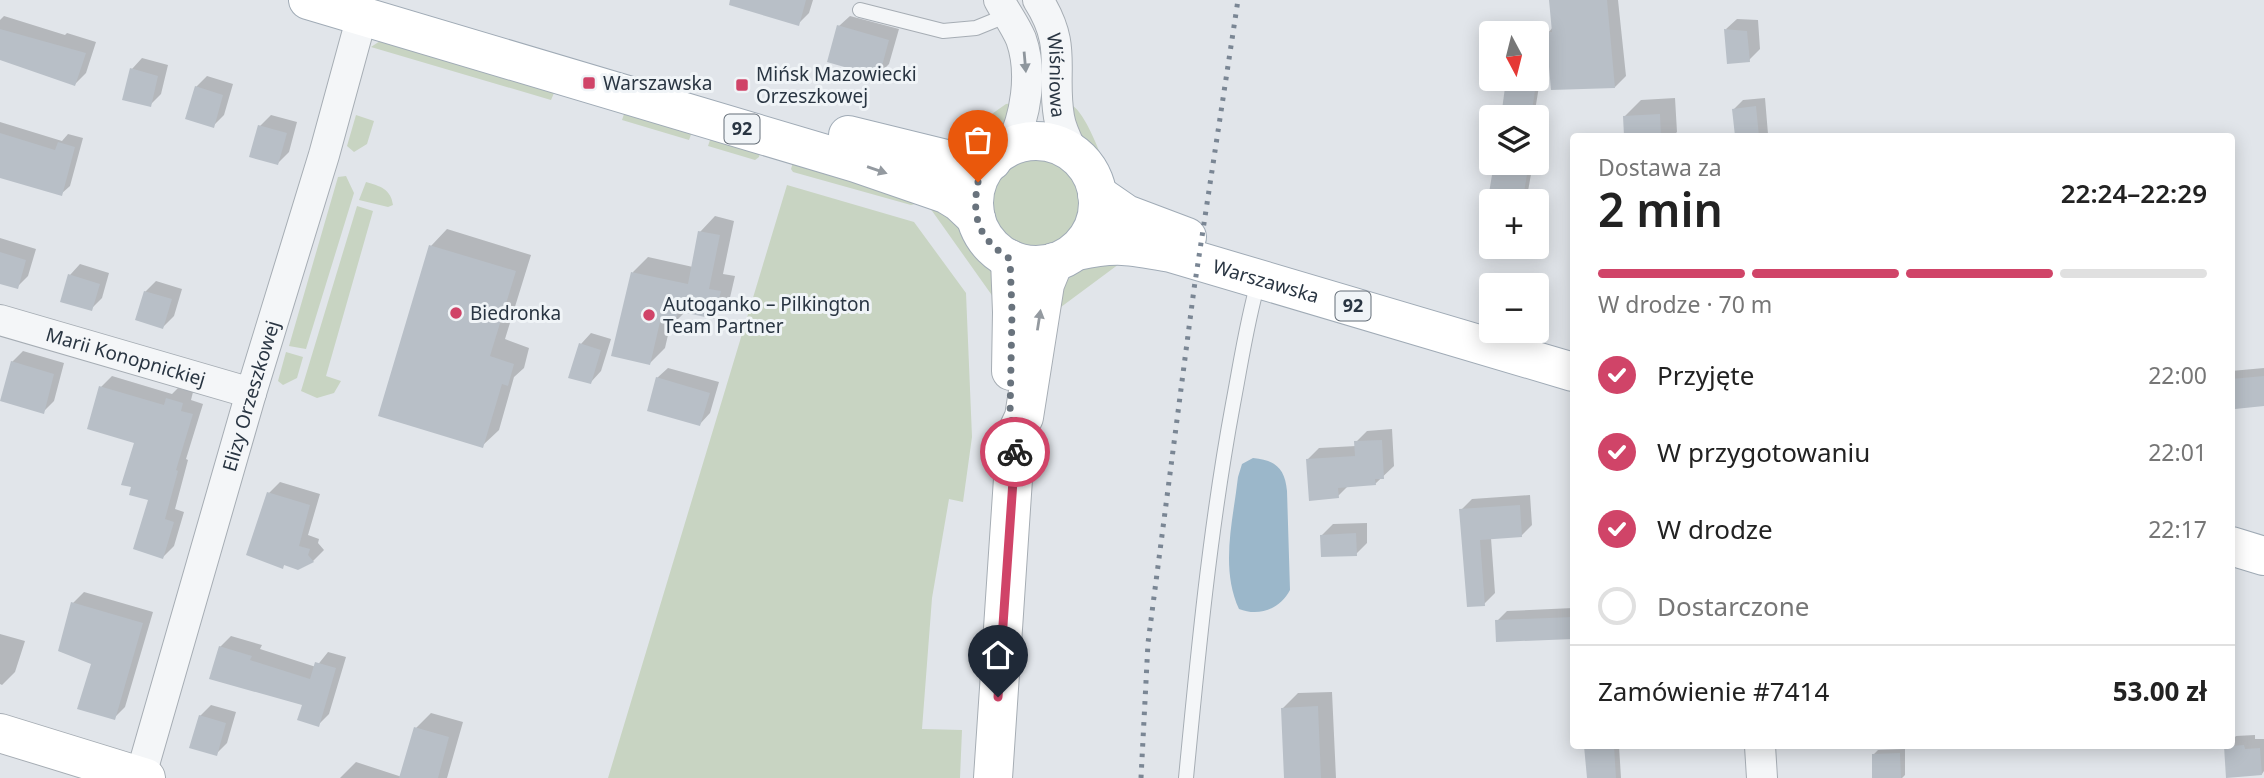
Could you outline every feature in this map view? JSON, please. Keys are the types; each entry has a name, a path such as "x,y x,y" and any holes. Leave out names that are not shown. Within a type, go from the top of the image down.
{"main road":[{"name":"92","path":"308,0 374,10 869,142 958,162 1001,154 1019,144 1038,141 1056,144 1073,153"},
{"name":"92","path":"374,10 946,194 976,218 983,235 995,249 1010,259 1045,265 1065,256"},
{"path":"993,778 1016,434 1024,417 1045,284 1065,256 1088,237 1096,221 1099,203 1096,184 1087,167 1073,153"},
{"path":"976,218 974,200 978,182 1001,154"},
{"name":"Warszawska","path":"1097,194 1126,214 1184,236 1479,323"},
{"name":"Warszawska","path":"1065,256 1105,244 1171,253 1570,371"},
{"path":"1010,259 1010,416 1016,434"},
{"path":"1543,343 1570,351"},
{"path":"2235,547 2264,556"},
{"path":"2235,569 2264,577"},
{"path":"0,733 141,777"}],"street":[{"name":"Wiśniowa","path":"1038,0 1053,27 1057,43 1059,118 1063,134 1073,153"},
{"name":"Wiśniowa","path":"1001,154 1020,128 1026,70 1021,41 1003,8"},
{"name":"Elizy Orzeszkowej","path":"141,777 251,393 324,155 374,10"},
{"name":"Marii Konopnickiej","path":"0,320 251,393"},
{"path":"1760,749 1762,778"}],"lane":[{"path":"860,10 943,31 976,28 1003,8"},
{"path":"1186,778 1201,617 1223,458 1251,307 1259,278"}],"green space":[{"path":"383,39 554,93 551,100 371,47"},
{"path":"1015,103 1002,127 990,137 965,148 952,142 1006,104"},
{"path":"1072,105 1087,125 1105,167 1074,127"},
{"path":"624,114 688,124 692,132 689,140 622,120"},
{"path":"356,115 374,121 367,144 354,152 347,146"},
{"path":"711,137 761,147 759,157 755,160 708,146"},
{"path":"1035,155 1054,158 1070,169 1081,185 1084,204 1081,223 1070,239 1054,250 1035,253 1016,250 1000,239 989,223 986,204 989,185 1000,169 1016,158"},
{"path":"794,159 919,196 915,204 911,205 793,172 791,169"},
{"path":"346,176 354,193 306,349 289,346 338,177"},
{"path":"366,182 387,192 393,205 388,207 359,200"},
{"path":"787,185 914,222 966,293 972,437 963,502 949,499 932,598 922,729 962,730 960,778 608,778"},
{"path":"357,206 373,211 326,376 341,381 334,393 317,398 301,391"},
{"path":"930,208 958,218 973,247 997,276 996,301"},
{"path":"1086,264 1119,264 1061,307 1049,306 1066,281"},
{"path":"286,352 303,357 297,378 283,385 278,381"}],"water":[{"path":"1253,458 1268,461 1278,467 1284,477 1287,491 1290,590 1281,602 1261,612 1239,609 1233,593 1229,560 1238,477 1242,464"}],"building":[{"path":"730,0 806,0 799,26 729,5"},
{"path":"1549,0 1607,0 1615,88 1551,90 1549,32 1552,32"},
{"path":"837,25 889,40 879,77 827,62"},
{"path":"0,29 86,53 75,86 0,60"},
{"path":"1724,29 1747,31 1750,62 1727,64"},
{"path":"130,68 158,76 151,107 122,100"},
{"path":"195,86 223,95 214,128 185,119"},
{"path":"1505,91 1535,91 1533,105 1503,105"},
{"path":"1756,106 1759,133 1735,133 1732,109"},
{"path":"1660,114 1661,133 1624,133 1623,116"},
{"path":"258,125 287,133 278,165 249,157"},
{"path":"0,133 55,150 58,142 75,147 62,196 0,178"},
{"path":"1492,175 1527,175 1525,189 1490,189"},
{"name":"Autoganko – Pilkington Team Partner","path":"698,231 720,235 709,289 721,291 714,319 678,311 675,325 660,322 650,365 611,356 631,272 688,284"},
{"name":"Biedronka","path":"429,245 516,271 490,356 514,364 508,386 502,384 483,448 378,416"},
{"path":"0,252 26,260 18,289 0,284"},
{"path":"68,274 100,284 92,311 60,302"},
{"path":"144,291 172,299 163,329 135,320"},
{"path":"579,343 601,350 591,384 568,378"},
{"path":"11,361 54,374 44,414 0,401"},
{"path":"2264,376 2264,406 2235,409 2235,379"},
{"path":"656,377 710,393 700,426 647,411"},
{"path":"99,386 164,405 166,398 183,403 181,411 193,414 165,519 174,522 163,559 133,549 148,500 129,495 131,487 121,485 134,443 87,429"},
{"path":"1382,440 1384,479 1375,479 1376,485 1338,488 1339,498 1309,501 1306,459 1355,456 1354,441"},
{"path":"267,492 310,505 299,546 310,549 308,555 314,562 298,570 284,565 283,569 246,555"},
{"path":"1520,505 1522,537 1480,540 1485,606 1467,607 1459,509"},
{"path":"1356,533 1357,556 1321,557 1320,535"},
{"path":"71,602 143,623 115,720 77,709 91,664 58,651"},
{"path":"1570,617 1570,639 1496,642 1495,620"},
{"path":"219,646 252,656 250,660 310,679 315,662 336,668 319,727 297,720 302,705 209,679"},
{"path":"1318,706 1321,778 1284,778 1281,708"},
{"path":"199,715 226,723 217,756 189,748"},
{"path":"414,727 449,737 438,778 399,778"},
{"path":"2235,745 2244,745 2245,749 2260,748 2262,775 2226,778 2224,749 2235,749"},
{"path":"1584,749 1614,749 1616,778 1587,778"},
{"path":"1900,753 1901,778 1872,778 1872,754"}],"railway":[{"path":"1141,778 1148,643 1194,289 1238,0"}],"way so far":[{"path":"978,182 974,200 976,218 983,235 995,249 1010,259 1010,416 1016,434 1015,452"}],"place":[{"name":"Warszawska","path":"589,83"},
{"name":"Mińsk Mazowiecki Orzeszkowej","path":"742,85"},
{"name":"Biedronka","path":"456,313"},
{"name":"Autoganko – Pilkington Team Partner","path":"649,315"}],"route":[{"path":"998,697 1015,452"}]}
